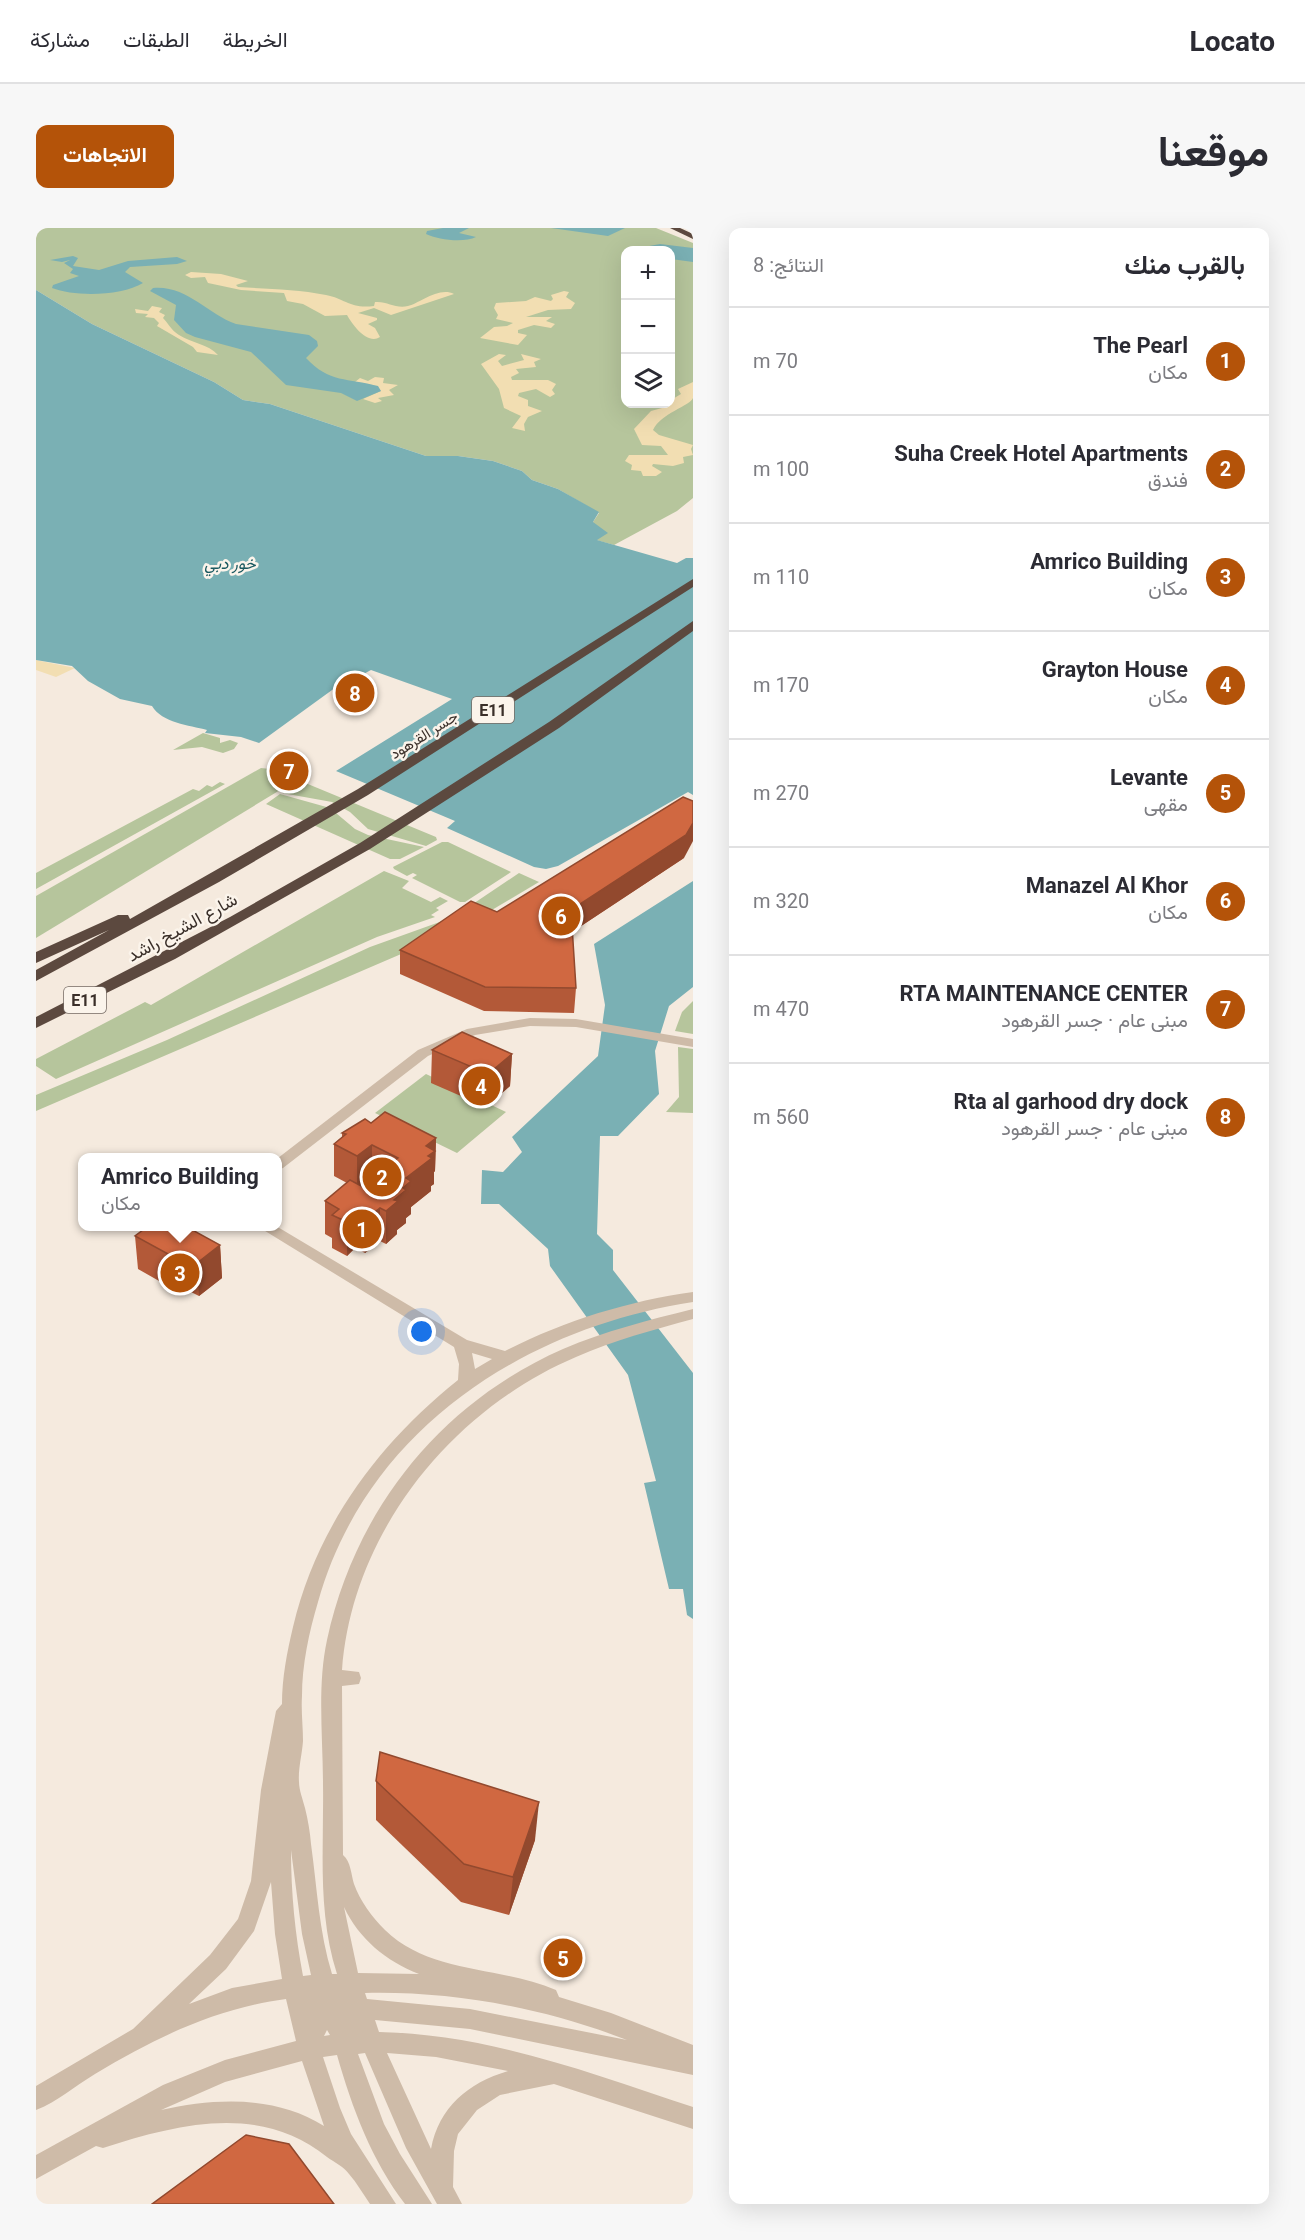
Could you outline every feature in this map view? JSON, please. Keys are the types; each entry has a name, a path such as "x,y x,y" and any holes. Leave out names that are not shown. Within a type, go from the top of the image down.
{"highway":[{"path":"674,228 693,237"},
{"name":"جسر القرهود","path":"291,835 430,751 693,582"},
{"name":"E11","path":"654,654 693,625"},
{"path":"654,654 693,638"},
{"name":"شارع الشيخ راشد","path":"36,1023 133,976 343,858 526,744 654,654"},
{"name":"شارع الشيخ راشد","path":"36,976 291,835"},
{"path":"36,958 101,926 162,907"}],"street":[{"path":"282,1162 355,1103 436,1046 472,1032 500,1025 576,1023 693,1043"},
{"path":"271,1231 461,1344 508,1358"},
{"path":"384,2204 356,2164 330,2112 293,1990 286,1951 281,1886 283,1822 292,1751 292,1694 298,1645 310,1598 326,1555 347,1514 372,1477 401,1442 466,1383 531,1347 602,1318 686,1298"},
{"path":"445,2197 399,2114 350,1982 333,1908 331,1871 334,1835 334,1720 331,1677 339,1629 358,1564 374,1528 396,1494 446,1434 465,1415 516,1381 554,1360 620,1334 692,1315"},
{"path":"461,1344 467,1364 466,1383"},
{"path":"331,1677 352,1678"},
{"path":"36,2099 141,2034 219,1962 247,1924 261,1881 277,1752 292,1694"},
{"path":"288,1782 298,1812 316,1947 343,2045 379,2137 393,2166 420,2204"},
{"path":"334,1835 342,1880 374,1936 414,1963 433,1970 506,1983 542,1994 583,2014 693,2056"},
{"path":"126,2043 195,2012 259,1992 350,1982 414,1983 461,1988 583,2014"},
{"path":"293,1990 332,2009 372,2043"},
{"path":"310,2049 314,2032 332,2009 359,2008 470,2019 693,2064"},
{"path":"36,2167 144,2106 197,2082 250,2063 310,2049 343,2045 400,2043 457,2051 567,2076 693,2118"},
{"path":"445,2197 443,2143 451,2126 467,2103 489,2086 515,2079 567,2076"},
{"path":"74,2147 171,2118 205,2113 242,2113 280,2118 298,2124 356,2164"}],"green space":[{"path":"36,228 656,228 693,243 693,498 677,511 614,545 596,540 593,522 599,513 558,489 532,480 522,471 493,461 458,456 426,456 270,404 243,400 214,382 92,324 36,290"},
{"path":"203,733 220,738 220,743 230,740 238,743 234,749 223,753 202,747 173,750"},
{"path":"261,768 270,769 295,781 36,938 36,896"},
{"path":"220,782 225,784 36,889 36,873 193,789 199,791 207,785 212,787"},
{"path":"303,782 436,837 437,840 426,846 368,829 350,812 332,802 282,793"},
{"path":"280,794 330,808 355,829 368,835 424,847 400,859 390,859 266,804"},
{"path":"442,842 448,842 511,872 465,902 460,902 412,878 417,875 413,873 407,876 394,869 393,867"},
{"path":"384,871 409,881 402,888 431,902 440,897 448,901 436,908 439,910 431,915 435,917 377,937 56,1079 36,1066 36,1059 145,1002 151,1005"},
{"path":"519,873 539,882 470,923 455,916"},
{"path":"448,919 464,927 36,1111 36,1095 167,1040 370,947"},
{"path":"693,1001 693,1034 675,1031 682,1012"},
{"path":"678,1047 693,1049 693,1113 666,1112 679,1097"},
{"path":"426,1074 506,1112 457,1153 375,1113"}],"sand":[{"path":"191,272 221,274 248,281 236,285 238,287 315,293 366,307 380,302 403,307 442,292 454,294 391,315 374,308 358,313 377,318 368,324 375,328 380,337 375,339 357,329 347,315 325,316 303,304 287,301 284,293 241,290 208,283 205,277 191,278 185,275"},
{"path":"564,291 569,292 566,297 575,303 571,309 548,310 526,317 552,317 546,321 555,324 551,328 534,325 518,330 518,333 527,335 518,345 480,338 494,327 513,323 496,319 498,315 494,308 496,303 526,301 535,297 551,301 553,299 551,295"},
{"path":"152,306 162,308 159,312 165,315 163,318 176,333 210,348 218,355 197,352 193,347 157,326 159,323 154,318 145,317 148,314 136,313 135,309 148,311"},
{"path":"499,354 506,355 498,361 502,366 524,360 521,354 541,359 534,362 536,367 516,369 519,373 511,377 512,380 548,380 556,384 552,390 555,394 550,397 536,389 519,393 518,396 528,400 528,406 542,411 528,417 524,424 525,431 512,428 521,416 504,408 499,389 481,364"},
{"path":"375,377 384,378 383,383 398,385 389,390 394,395 378,398 382,401 375,403 363,399 381,391 372,385 355,382 360,378 368,381"},
{"path":"693,382 693,398 662,419 653,430 659,435 693,445 691,449 693,455 683,457 684,463 673,466 653,464 652,466 662,472 656,476 643,476 641,471 631,470 632,465 625,461 629,455 668,455 661,446 642,445 634,429 651,411 675,408 675,398 681,394 678,389"},
{"path":"36,660 75,668 56,677 36,670"}],"water":[{"path":"443,228 469,228 459,233 476,237 451,240 426,234 427,231"},
{"path":"551,228 625,228 608,236"},
{"path":"660,244 693,248 693,262 675,260 675,246 649,246"},
{"path":"73,256 78,258 73,266 99,270 128,261 177,257 187,261 177,264 130,267 125,272 143,283 123,291 85,294 52,288 53,285 79,276 70,273 73,269 64,263 70,260 62,262 50,260"},
{"path":"153,288 165,288 187,295 236,324 309,335 317,341 318,346 306,358 314,366 331,376 378,386 381,391 357,401 341,393 286,385 251,352 186,333 174,320 176,305 150,291"},
{"name":"خور دبي","path":"36,290 92,324 214,382 243,400 270,404 426,456 458,456 493,461 522,471 532,480 558,489 599,512 593,522 608,533 597,540 677,563 686,558 693,558 693,795 688,792 558,866 546,869 534,867 447,828 455,821 336,771 452,699 371,670 356,678 350,677 259,743 241,737 205,733 207,730 169,720 156,712 152,706 120,699 88,681 72,666 36,660"},
{"path":"693,881 693,987 669,1006 655,1051 659,1094 618,1136 600,1136 597,1234 613,1250 613,1270 693,1373 693,1619 687,1615 683,1589 669,1589 644,1483 656,1481 628,1375 550,1266 548,1249 499,1204 481,1204 482,1170 503,1172 522,1152 512,1137 598,1056 605,1005 594,944"}],"building":[{"path":"683,797 693,801 693,823 686,835 571,910 576,988 485,987 400,950 471,901 497,912"},
{"path":"462,1032 512,1054 488,1074 432,1050"},
{"path":"385,1112 436,1138 426,1146 435,1151 428,1156 432,1158 406,1178 411,1181 403,1188 406,1190 386,1211 380,1208 365,1220 355,1215 347,1222 332,1215 339,1209 325,1201 350,1180 367,1189 390,1170 385,1168 398,1158 372,1145 357,1156 334,1144 346,1134 342,1133 365,1119 371,1123"},
{"path":"142,1231 194,1231 220,1245 197,1263 185,1256 179,1260 135,1236"},
{"path":"380,1752 539,1802 513,1877 464,1864 376,1781"},
{"path":"246,2135 289,2144 334,2204 152,2204"}],"place":[{"name":"Rta al garhood dry dock","path":"355,693"},
{"name":"RTA MAINTENANCE CENTER","path":"289,771"},
{"name":"Manazel Al Khor","path":"561,916"},
{"name":"Grayton House","path":"481,1086"},
{"name":"Suha Creek Hotel Apartments","path":"382,1177"},
{"name":"The Pearl","path":"362,1229"},
{"name":"Amrico Building","path":"180,1273"},
{"name":"Levante","path":"563,1958"}]}
